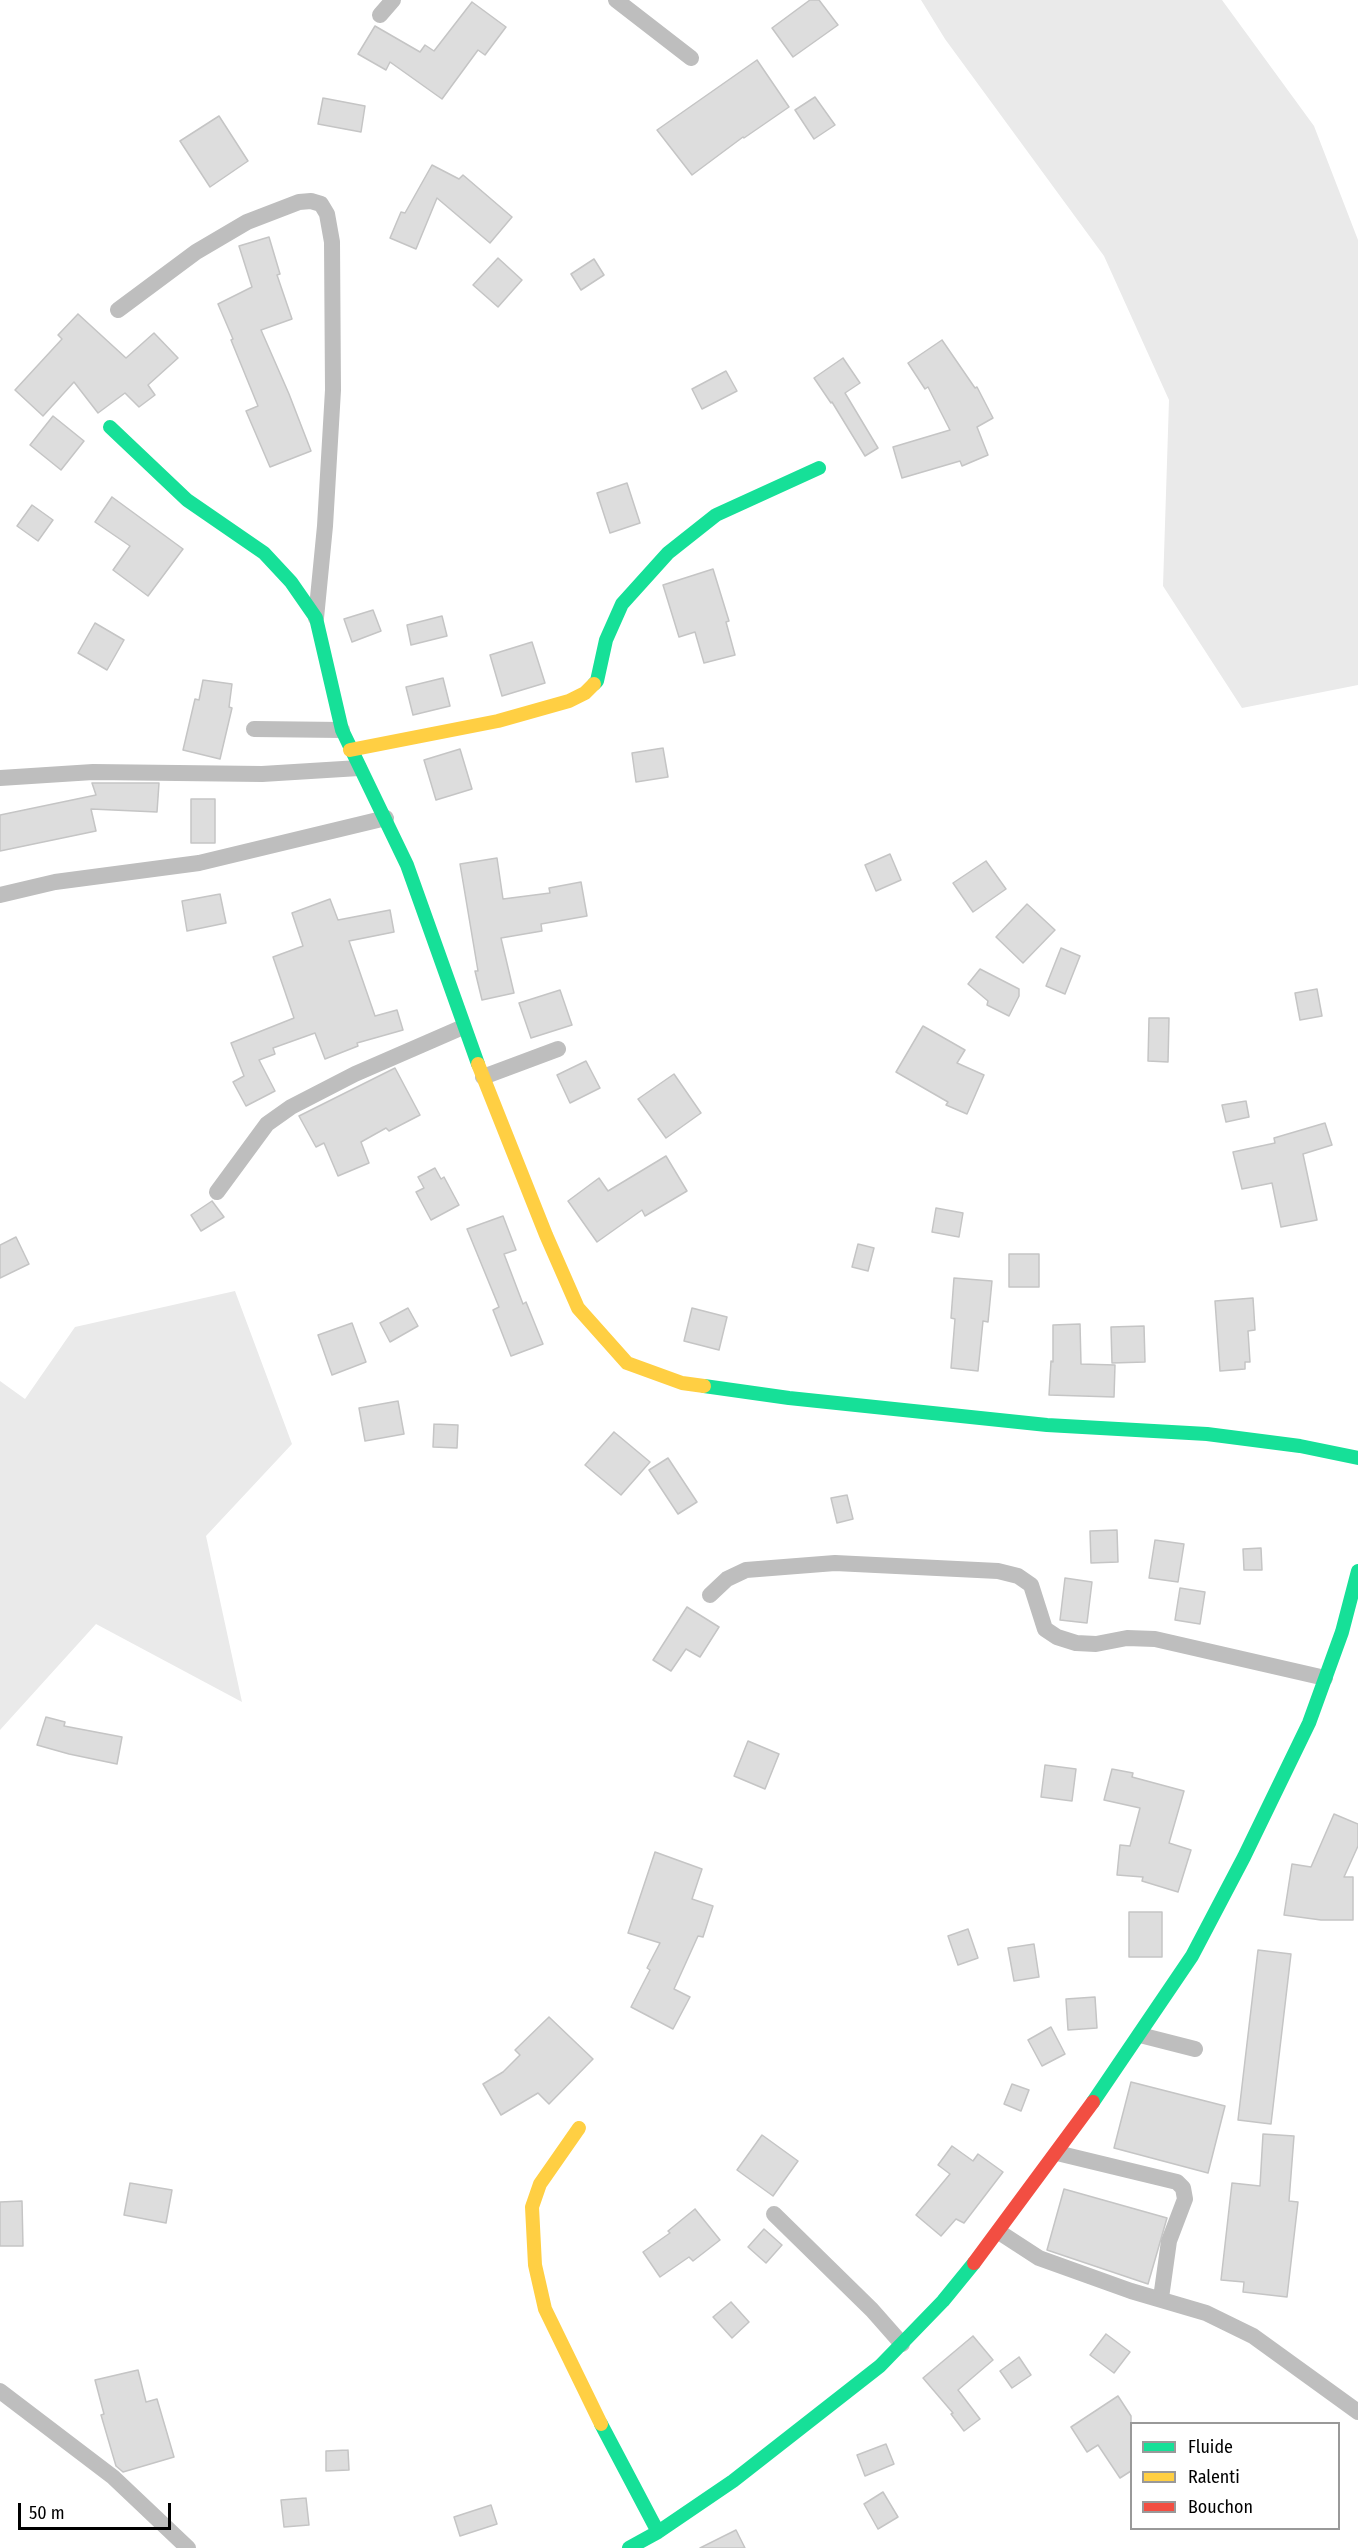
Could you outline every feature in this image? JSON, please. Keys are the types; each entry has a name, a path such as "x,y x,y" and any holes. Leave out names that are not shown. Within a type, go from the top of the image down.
{"street":[{"path":"380,15 393,0"},
{"path":"616,0 691,58"},
{"path":"118,310 196,252 247,222 299,202 311,201 321,204 327,214 332,242 333,380 325,526 316,618 342,730 407,865 463,1027 546,1235 578,1308 627,1363 682,1383 789,1398 1047,1425 1207,1434 1300,1446 1358,1458"},
{"path":"110,427 187,500 264,553 291,582 316,618"},
{"path":"350,750 498,721 585,693 597,681 606,640 622,604 668,553 716,514 819,468"},
{"path":"254,729 342,730"},
{"path":"0,778 93,772 262,774 359,768"},
{"path":"0,895 55,882 200,863 386,818"},
{"path":"217,1192 267,1124 291,1107 355,1074 463,1027"},
{"path":"483,1077 558,1049"},
{"path":"710,1595 727,1579 746,1570 835,1563 998,1571 1018,1576 1032,1585 1045,1629 1066,1640 1096,1644 1127,1638 1155,1639 1325,1678"},
{"path":"629,2548 658,2532 733,2481 804,2428 880,2366 943,2301 999,2232 1140,2035 1192,1956 1244,1857 1309,1724 1342,1632 1358,1571"},
{"path":"1342,1632 1358,1621"},
{"path":"1140,2035 1195,2049"},
{"path":"579,2128 540,2184 532,2207 535,2265 545,2308 585,2395 658,2532"},
{"path":"1057,2152 1177,2182 1183,2188 1185,2199 1169,2241 1161,2298"},
{"path":"774,2214 872,2310 902,2344"},
{"path":"999,2232 1039,2258 1131,2291 1206,2313 1253,2336 1358,2412"},
{"path":"0,2391 113,2477 188,2548"}],"shaded area":[{"path":"921,0 1222,0 1314,126 1358,240 1358,685 1242,708 1163,586 1169,400 1104,256 945,39"},
{"path":"235,1291 292,1444 206,1536 242,1702 96,1624 0,1730 0,1381 25,1399 75,1327"}],"building":[{"path":"810,0 819,0 838,25 793,57 772,28"},
{"path":"472,2 506,27 485,55 478,50 442,99 390,62 386,70 358,54 375,26 420,52 425,45 434,51"},
{"path":"757,60 789,107 743,137 692,175 657,130"},
{"path":"815,97 835,125 814,139 795,110"},
{"path":"323,98 365,106 361,132 318,124"},
{"path":"219,116 248,161 210,187 180,141"},
{"path":"432,165 459,179 463,175 512,217 490,243 437,198 416,249 390,238 401,212 405,213"},
{"path":"269,237 280,274 277,275 292,319 261,330 311,451 270,467 246,411 258,406 218,304 252,287 239,246"},
{"path":"498,258 522,280 498,307 473,285"},
{"path":"594,259 604,275 581,290 571,274"},
{"path":"78,314 126,358 154,333 178,358 148,385 155,395 139,407 125,393 98,413 74,382 43,416 15,390 62,339 58,335"},
{"path":"942,340 975,388 977,387 993,418 977,427 988,455 962,466 960,461 902,478 893,447 950,430 928,387 925,389 908,363"},
{"path":"843,358 860,383 845,393 878,448 865,456 832,402 814,378"},
{"path":"726,371 737,391 702,409 692,389"},
{"path":"53,416 84,441 61,470 30,445"},
{"path":"627,483 640,523 610,533 597,493"},
{"path":"112,497 183,549 148,596 113,570 130,546 95,522"},
{"path":"32,505 53,520 38,541 17,526"},
{"path":"713,569 729,621 726,622 735,655 704,663 695,632 679,637 663,585"},
{"path":"373,610 381,631 352,642 344,619"},
{"path":"442,616 447,636 411,645 407,625"},
{"path":"95,623 124,640 107,670 78,653"},
{"path":"532,642 545,683 502,696 490,655"},
{"path":"443,678 450,706 413,715 406,687"},
{"path":"203,680 232,684 229,707 232,708 220,759 183,750 195,699 199,700"},
{"path":"663,748 668,777 636,782 632,753"},
{"path":"460,749 472,789 436,800 424,760"},
{"path":"92,783 159,783 157,812 91,809 96,831 0,851 0,815 96,795"},
{"path":"191,799 215,799 215,843 191,843"},
{"path":"890,854 901,880 876,891 865,865"},
{"path":"497,858 503,899 550,893 549,888 581,882 587,916 541,924 542,931 501,938 514,993 482,1000 475,971 478,971 460,864"},
{"path":"986,861 1006,889 973,912 953,883"},
{"path":"220,894 226,923 187,931 182,901"},
{"path":"330,899 338,920 390,910 394,932 349,941 375,1016 397,1010 403,1030 357,1043 358,1046 325,1059 315,1033 273,1048 275,1054 259,1060 275,1091 246,1106 233,1082 244,1076 231,1043 294,1018 273,957 303,946 292,913"},
{"path":"1027,904 1055,930 1023,963 996,937"},
{"path":"1061,948 1080,956 1065,994 1046,986"},
{"path":"980,969 1019,989 1019,996 1009,1016 987,1005 988,1001 968,984"},
{"path":"1317,989 1322,1016 1300,1020 1295,993"},
{"path":"560,990 572,1025 531,1038 519,1003"},
{"path":"1149,1018 1169,1018 1168,1062 1148,1061"},
{"path":"923,1026 965,1050 957,1063 984,1075 967,1114 946,1105 948,1102 896,1072"},
{"path":"586,1061 600,1088 570,1103 557,1075"},
{"path":"395,1068 420,1115 389,1131 386,1128 361,1142 369,1163 338,1176 324,1143 316,1147 299,1116"},
{"path":"674,1074 701,1113 666,1138 638,1099"},
{"path":"1246,1101 1249,1117 1226,1122 1222,1105"},
{"path":"1325,1123 1332,1145 1303,1154 1317,1220 1281,1227 1272,1183 1242,1189 1233,1152 1275,1143 1274,1138"},
{"path":"666,1156 687,1191 645,1216 642,1210 597,1242 568,1201 599,1178 608,1191"},
{"path":"435,1168 441,1179 444,1177 459,1205 431,1220 416,1192 424,1188 418,1177"},
{"path":"212,1201 224,1217 201,1231 191,1215"},
{"path":"936,1208 963,1213 959,1237 932,1232"},
{"path":"503,1216 516,1250 504,1254 523,1304 526,1302 543,1344 511,1356 493,1310 499,1307 467,1229"},
{"path":"16,1237 29,1264 0,1278 0,1245"},
{"path":"858,1244 874,1248 868,1271 852,1267"},
{"path":"1009,1254 1039,1254 1039,1287 1009,1287"},
{"path":"954,1278 992,1281 988,1322 983,1321 978,1371 951,1368 955,1319 951,1318"},
{"path":"1253,1298 1255,1330 1248,1331 1250,1362 1245,1362 1245,1369 1220,1371 1215,1301"},
{"path":"408,1308 418,1326 390,1342 380,1323"},
{"path":"692,1308 727,1317 719,1350 684,1341"},
{"path":"352,1323 366,1362 332,1375 318,1335"},
{"path":"1080,1324 1081,1364 1115,1365 1114,1397 1049,1395 1051,1361 1053,1362 1053,1325"},
{"path":"1144,1326 1145,1362 1112,1363 1111,1327"},
{"path":"398,1401 404,1434 365,1441 359,1408"},
{"path":"434,1424 458,1425 457,1448 433,1447"},
{"path":"614,1432 650,1462 621,1495 585,1465"},
{"path":"668,1458 697,1502 678,1514 649,1470"},
{"path":"847,1495 853,1519 837,1523 831,1498"},
{"path":"1117,1530 1118,1562 1091,1563 1090,1531"},
{"path":"1155,1540 1184,1544 1178,1582 1149,1578"},
{"path":"1261,1548 1262,1570 1244,1570 1243,1549"},
{"path":"1065,1578 1092,1582 1087,1623 1060,1620"},
{"path":"1180,1588 1205,1592 1200,1624 1175,1620"},
{"path":"687,1607 719,1627 700,1657 686,1649 671,1671 653,1660"},
{"path":"46,1717 65,1722 64,1726 122,1737 117,1764 37,1745"},
{"path":"748,1741 779,1754 765,1789 734,1776"},
{"path":"1045,1765 1076,1769 1072,1801 1041,1797"},
{"path":"1112,1769 1133,1773 1132,1777 1184,1791 1169,1843 1191,1850 1178,1892 1142,1881 1143,1877 1117,1875 1120,1845 1130,1846 1140,1808 1104,1800"},
{"path":"1334,1814 1358,1824 1358,1846 1344,1877 1353,1877 1353,1920 1321,1920 1284,1915 1292,1864 1311,1867"},
{"path":"655,1852 702,1869 692,1899 713,1906 703,1937 698,1936 674,1989 690,1997 673,2029 631,2007 650,1970 647,1968 660,1943 628,1933"},
{"path":"1129,1912 1162,1912 1162,1957 1129,1957"},
{"path":"968,1929 978,1958 958,1965 948,1936"},
{"path":"1034,1944 1039,1977 1014,1981 1008,1948"},
{"path":"1258,1950 1291,1954 1271,2124 1238,2120"},
{"path":"1095,1997 1097,2028 1068,2030 1066,1999"},
{"path":"549,2017 593,2059 549,2104 538,2093 501,2115 483,2084 503,2072 520,2055 515,2050"},
{"path":"1051,2027 1065,2054 1042,2066 1028,2040"},
{"path":"1131,2082 1225,2106 1208,2173 1114,2148"},
{"path":"1012,2084 1029,2090 1021,2111 1004,2104"},
{"path":"1263,2134 1294,2136 1289,2201 1298,2202 1287,2297 1243,2292 1244,2282 1221,2280 1232,2183 1260,2186"},
{"path":"762,2135 798,2161 773,2196 737,2170"},
{"path":"952,2146 973,2161 978,2154 1003,2172 964,2223 956,2219 941,2236 916,2215 950,2174 938,2165"},
{"path":"130,2183 172,2190 166,2223 124,2215"},
{"path":"1064,2189 1167,2218 1148,2284 1047,2250"},
{"path":"22,2201 23,2246 0,2246 0,2202"},
{"path":"695,2209 720,2240 693,2261 689,2257 660,2277 643,2252 670,2233 668,2231"},
{"path":"764,2229 782,2245 766,2263 748,2247"},
{"path":"731,2302 749,2322 732,2338 713,2317"},
{"path":"1106,2334 1130,2352 1114,2373 1090,2355"},
{"path":"973,2336 993,2360 958,2390 980,2419 964,2431 951,2414 953,2413 923,2378"},
{"path":"1019,2357 1031,2375 1012,2388 1000,2371"},
{"path":"138,2370 146,2402 157,2399 174,2457 123,2472 116,2466 101,2415 104,2414 95,2380"},
{"path":"1118,2396 1131,2416 1130,2472 1120,2478 1098,2445 1087,2452 1071,2427"},
{"path":"886,2444 894,2464 865,2476 857,2455"},
{"path":"348,2450 349,2470 326,2471 326,2451"},
{"path":"883,2492 898,2517 878,2529 864,2504"},
{"path":"306,2498 309,2525 284,2527 281,2500"},
{"path":"491,2505 497,2524 460,2536 454,2517"},
{"path":"736,2530 745,2548 700,2548"}],"traffic: fast":[{"path":"110,427 187,500 264,553 291,582 316,618 342,730 407,865 478,1064"},
{"path":"594,684 597,681 606,640 622,604 668,553 716,515 819,468"},
{"path":"704,1386 789,1398 1047,1425 1207,1434 1300,1446 1358,1458"},
{"path":"1093,2102 1192,1956 1244,1857 1309,1723 1342,1632 1358,1571"},
{"path":"629,2548 658,2532 733,2481 880,2366 943,2301 974,2263"},
{"path":"601,2424 658,2532"}],"traffic: slow":[{"path":"350,750 498,721 569,701 585,693 594,684"},
{"path":"478,1064 546,1235 578,1308 627,1363 682,1383 704,1386"},
{"path":"579,2128 540,2184 532,2207 535,2265 545,2309 601,2424"}],"traffic: jam":[{"path":"974,2263 1093,2102"}]}
